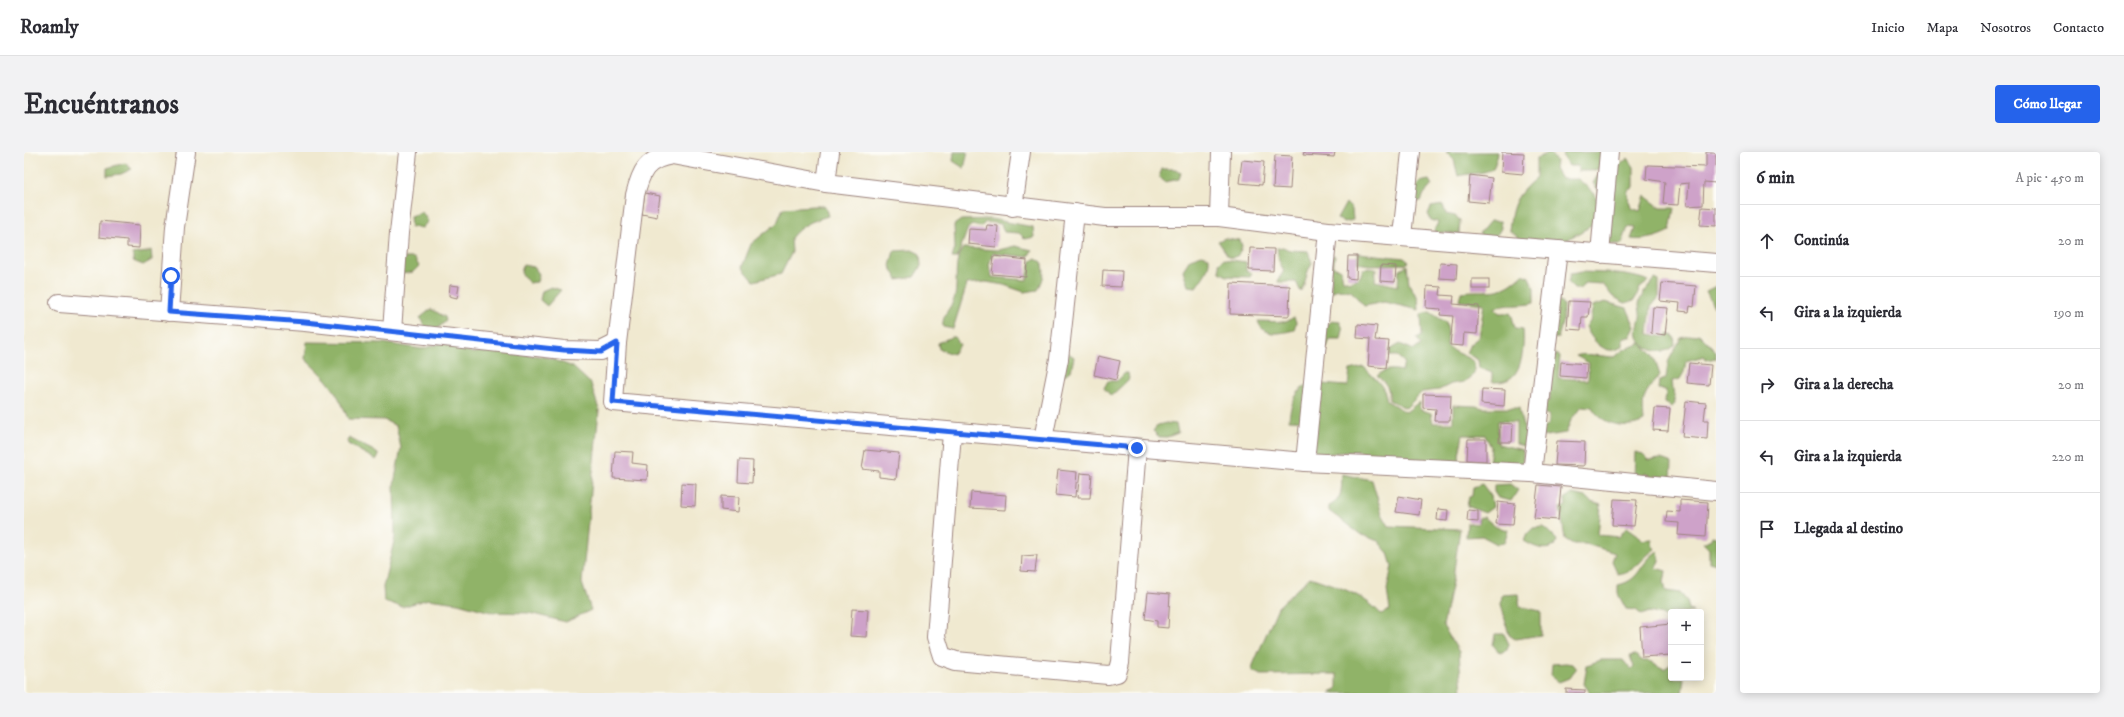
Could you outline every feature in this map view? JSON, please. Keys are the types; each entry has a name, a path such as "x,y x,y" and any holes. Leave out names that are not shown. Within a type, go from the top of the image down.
{"street":[{"path":"169,312 175,227 186,152"},
{"path":"392,331 399,233 408,152"},
{"path":"826,183 830,152"},
{"path":"1013,207 1020,152"},
{"path":"1219,217 1221,152"},
{"path":"1402,236 1411,152"},
{"path":"1600,254 1609,152"},
{"path":"1716,263 1328,231 1219,217 1105,217 1013,207 826,183 672,155 652,156 641,177 635,195 617,343 613,402 952,433 1043,439 1305,462 1532,473 1716,491"},
{"path":"1043,439 1060,359 1075,213"},
{"path":"1305,462 1328,231"},
{"path":"1532,473 1558,250"},
{"path":"59,303 305,322 564,350 601,352 617,343"},
{"path":"952,433 936,637 942,656 956,661 1108,675 1118,673 1120,662 1137,448"}],"green space":[{"path":"954,152 968,152 964,168 953,161"},
{"path":"1446,152 1497,152 1495,165 1490,170 1458,176 1454,160"},
{"path":"1566,152 1603,152 1602,168 1590,171 1578,171 1578,166 1569,166 1562,155"},
{"path":"1550,153 1556,161 1555,169 1561,179 1578,179 1594,193 1600,204 1593,225 1568,239 1576,248 1521,240 1509,230 1512,213 1519,195 1536,178 1536,158"},
{"path":"1628,158 1634,167 1634,187 1627,192 1631,208 1640,211 1645,196 1661,208 1674,208 1670,231 1651,238 1631,239 1635,228 1628,227 1622,244 1608,244 1599,191 1593,183 1598,175 1615,176 1619,166"},
{"path":"125,163 132,169 121,174 107,176 107,168"},
{"path":"1162,169 1176,169 1181,173 1179,179 1165,182 1159,177"},
{"path":"1429,180 1432,185 1424,194 1421,201 1413,202 1411,194 1419,182"},
{"path":"1346,203 1352,209 1353,220 1345,222 1337,219"},
{"path":"1443,205 1446,214 1455,216 1460,220 1459,234 1434,232 1438,222 1431,220 1428,214 1431,207"},
{"path":"825,206 828,216 807,224 791,238 792,252 781,274 754,281 742,267 751,244 777,223 783,208"},
{"path":"422,212 428,221 422,228 411,227 410,216"},
{"path":"991,219 1033,227 1034,237 1025,239 1019,233 1004,232 1001,224 986,222 980,227 972,225 968,228 957,258 952,258 955,248 954,225 961,220"},
{"path":"1490,221 1500,221 1501,228 1495,236 1485,239 1479,234"},
{"path":"1225,238 1240,240 1242,246 1237,256 1229,257 1218,241"},
{"path":"1015,246 1032,250 1028,257 993,253 989,265 992,277 1027,280 1031,261 1036,258 1042,262 1044,270 1043,280 1038,290 1024,292 1004,285 986,282 967,284 953,329 943,327 945,315 954,300 958,259 963,248 999,250"},
{"path":"1283,247 1289,250 1308,251 1312,263 1308,270 1301,292 1296,282 1278,282 1284,271 1279,261 1277,248"},
{"path":"151,250 152,260 143,265 133,261 133,254"},
{"path":"912,250 920,254 921,266 914,277 898,280 890,266 894,251"},
{"path":"1358,253 1404,258 1409,262 1406,264 1369,265 1358,263"},
{"path":"1332,254 1335,256 1333,267 1341,270 1343,280 1350,282 1360,277 1363,269 1376,268 1375,281 1398,286 1399,270 1407,265 1409,284 1418,299 1419,310 1384,302 1364,306 1351,291 1338,289 1331,292"},
{"path":"1202,255 1209,257 1207,270 1196,287 1188,286 1183,270 1190,259"},
{"path":"402,258 414,258 419,266 413,272 402,274"},
{"path":"1223,259 1246,262 1246,271 1252,273 1250,277 1227,276 1220,272 1219,263"},
{"path":"523,265 534,267 539,274 537,282 529,283 521,273"},
{"path":"1582,272 1625,275 1649,281 1640,288 1635,300 1625,303 1612,296 1603,284 1584,283 1581,289 1574,289 1568,283 1570,274"},
{"path":"1523,274 1529,277 1534,288 1534,303 1495,308 1499,313 1510,313 1515,328 1523,329 1523,351 1519,366 1516,373 1511,378 1503,381 1492,382 1492,373 1479,368 1478,360 1466,353 1470,344 1479,337 1484,304 1459,301 1461,292 1500,289 1515,282"},
{"path":"1655,279 1659,281 1659,297 1651,307 1648,334 1665,337 1669,334 1674,336 1675,345 1666,351 1651,350 1646,347 1639,339 1637,333 1640,316 1639,302"},
{"path":"1716,286 1716,306 1714,307 1706,291"},
{"path":"551,287 561,290 547,306 540,300 542,291"},
{"path":"1554,298 1563,304 1563,320 1558,338 1549,339"},
{"path":"1605,302 1627,308 1635,327 1630,337 1623,337 1623,346 1615,350 1609,350 1600,346 1593,339 1586,326 1590,322 1593,306"},
{"path":"431,309 445,317 446,321 435,331 426,329 420,318"},
{"path":"1430,312 1446,323 1448,332 1447,346 1453,351 1474,362 1474,374 1464,382 1451,384 1439,390 1422,392 1406,408 1389,400 1387,386 1377,376 1389,370 1402,371 1404,362 1397,356 1390,356 1390,350 1400,344 1414,350 1421,345 1417,338 1422,335 1421,314"},
{"path":"1294,317 1296,322 1294,330 1279,333 1264,330 1258,321 1286,322"},
{"path":"1332,321 1340,322 1343,329 1341,339 1330,339 1327,347 1317,346 1322,329"},
{"path":"1699,334 1716,351 1716,358 1706,360 1704,356 1686,361 1684,372 1680,379 1672,381 1675,404 1672,407 1665,403 1666,390 1658,389 1659,381 1666,379 1668,362 1681,338"},
{"path":"951,337 955,337 960,345 953,354 939,349 938,343"},
{"path":"307,342 383,343 422,349 442,343 473,353 493,351 547,357 573,367 591,384 599,410 582,583 591,610 566,622 529,613 491,612 458,603 428,599 402,607 384,601 383,587 395,537 394,484 401,448 396,426 384,420 348,419 336,393 331,386 305,359"},
{"path":"1641,343 1653,355 1660,375 1645,396 1643,406 1644,421 1630,425 1615,424 1602,418 1592,407 1582,406 1571,420 1566,433 1539,437 1541,429 1549,424 1549,415 1542,413 1535,419 1528,415 1530,403 1550,401 1548,354 1558,354 1560,356 1558,378 1588,380 1589,363 1576,356 1589,355 1615,357 1623,350"},
{"path":"1064,350 1074,357 1071,371 1060,377"},
{"path":"1364,367 1382,386 1387,401 1406,412 1419,402 1419,409 1431,413 1433,423 1453,423 1453,405 1476,406 1483,408 1519,408 1521,419 1530,444 1526,448 1516,444 1516,422 1498,421 1498,444 1523,450 1523,460 1519,470 1489,463 1491,447 1485,435 1463,435 1459,455 1461,471 1391,463 1359,451 1311,455 1310,438 1318,429 1308,421 1289,420 1293,403 1298,393 1302,388 1313,384 1348,386 1350,370"},
{"path":"1125,373 1128,373 1129,379 1111,396 1104,388 1108,381 1117,381"},
{"path":"1166,423 1176,424 1178,433 1167,437 1159,437 1153,431 1158,425"},
{"path":"349,438 379,455 376,460 348,444 347,441"},
{"path":"1635,452 1643,454 1649,460 1661,459 1672,463 1671,480 1651,483 1650,475 1645,472 1644,481 1634,479"},
{"path":"1342,474 1372,480 1382,514 1389,526 1460,529 1453,577 1443,626 1459,652 1462,693 1330,693 1337,689 1337,674 1261,675 1252,671 1253,665 1278,607 1310,577 1357,595 1381,614 1390,610 1387,590 1392,566 1388,553 1378,541 1360,534 1329,511 1329,506 1337,500 1341,492"},
{"path":"1482,484 1491,496 1493,507 1485,513 1467,506 1469,497 1472,496 1473,487"},
{"path":"1510,484 1518,490 1511,501 1498,498 1494,492 1494,485"},
{"path":"1572,494 1586,497 1591,502 1601,505 1598,535 1619,537 1627,527 1638,535 1641,540 1652,539 1652,545 1655,549 1635,567 1618,574 1612,561 1615,553 1586,544 1573,544 1565,539 1560,508 1566,506 1565,498"},
{"path":"1484,517 1496,527 1508,530 1504,543 1497,544 1482,536 1466,537 1467,523 1478,524 1479,518"},
{"path":"1544,527 1557,540 1555,546 1543,549 1535,547 1524,541 1527,534 1533,528"},
{"path":"1712,536 1716,537 1716,564 1709,562 1709,549 1703,543 1711,539"},
{"path":"1658,551 1660,561 1656,568 1666,571 1664,583 1666,591 1680,593 1687,601 1689,609 1668,609 1668,616 1649,612 1642,615 1636,610 1626,609 1618,594 1618,585 1626,583 1632,579 1652,555"},
{"path":"1518,594 1520,607 1541,611 1541,635 1515,639 1509,635 1501,604 1502,595"},
{"path":"1495,634 1504,634 1509,644 1507,650 1500,653 1493,645"},
{"path":"1635,655 1643,661 1649,661 1664,669 1668,666 1668,681 1684,681 1682,693 1590,693 1584,684 1587,665 1601,660 1623,660 1631,670 1634,667 1630,656"},
{"path":"1552,664 1572,664 1576,669 1569,678 1559,682 1551,676"}],"building":[{"path":"1304,152 1335,152 1334,157 1303,155"},
{"path":"1502,152 1524,153 1523,174 1501,172"},
{"path":"1706,152 1716,152 1716,183 1704,182 1703,205 1687,206 1689,183 1680,184 1678,205 1663,204 1665,182 1646,179 1647,165 1706,167"},
{"path":"1275,155 1292,156 1290,189 1273,188"},
{"path":"1242,160 1264,162 1262,185 1239,183"},
{"path":"1470,175 1492,178 1489,203 1468,201"},
{"path":"645,193 660,196 657,217 642,214"},
{"path":"1702,207 1716,208 1716,226 1700,225"},
{"path":"100,221 140,225 139,248 127,247 127,240 99,237"},
{"path":"987,225 998,226 996,247 968,244 969,229 986,230"},
{"path":"1250,248 1274,249 1273,271 1249,270"},
{"path":"994,256 1027,260 1026,277 992,274"},
{"path":"1348,256 1357,256 1356,279 1347,278"},
{"path":"1440,263 1457,264 1456,279 1439,278"},
{"path":"1381,265 1396,266 1395,282 1380,281"},
{"path":"1103,270 1122,271 1121,287 1102,286"},
{"path":"1472,279 1489,279 1489,289 1472,289"},
{"path":"1231,283 1290,286 1289,316 1230,314"},
{"path":"1662,283 1696,286 1694,307 1690,306 1689,312 1679,311 1680,303 1660,301"},
{"path":"450,285 459,286 457,298 449,296"},
{"path":"1427,286 1441,287 1440,295 1454,296 1453,304 1479,306 1477,334 1464,333 1463,346 1450,345 1453,316 1440,315 1441,309 1426,308"},
{"path":"1569,301 1590,302 1588,317 1582,317 1581,330 1567,329"},
{"path":"1653,307 1668,308 1665,335 1651,333"},
{"path":"1358,324 1377,326 1375,340 1389,341 1386,368 1368,366 1370,339 1357,338"},
{"path":"1098,356 1120,361 1116,380 1094,375"},
{"path":"1561,362 1587,364 1586,378 1560,376"},
{"path":"1689,363 1711,365 1709,385 1687,383"},
{"path":"1482,389 1505,390 1504,406 1481,404"},
{"path":"1423,394 1451,395 1450,421 1435,421 1436,409 1423,408"},
{"path":"1686,401 1706,403 1704,420 1708,420 1707,439 1682,437"},
{"path":"1655,408 1670,409 1668,431 1653,430"},
{"path":"1500,423 1513,424 1512,442 1499,442"},
{"path":"1468,439 1486,439 1486,461 1467,460"},
{"path":"1557,441 1585,442 1584,466 1555,465"},
{"path":"865,450 899,453 896,479 879,477 879,471 862,469"},
{"path":"615,451 633,452 632,463 648,465 647,480 613,478"},
{"path":"739,460 753,461 752,483 738,482"},
{"path":"1058,470 1077,472 1075,497 1055,495"},
{"path":"1080,473 1092,474 1090,498 1077,498"},
{"path":"682,483 696,484 695,506 681,505"},
{"path":"1538,485 1561,487 1558,520 1534,518"},
{"path":"971,492 1006,495 1005,510 970,508"},
{"path":"721,496 739,497 738,512 721,510"},
{"path":"1399,496 1421,500 1419,515 1396,512"},
{"path":"1614,499 1637,500 1634,526 1612,525"},
{"path":"1680,500 1708,502 1706,537 1678,535 1679,523 1666,522 1667,511 1680,512"},
{"path":"1498,502 1515,504 1513,525 1496,524"},
{"path":"1438,509 1448,510 1447,521 1437,520"},
{"path":"1468,510 1478,511 1478,522 1467,521"},
{"path":"1037,555 1035,572 1021,571 1022,556"},
{"path":"1148,592 1170,594 1168,628 1157,627 1157,621 1145,619"},
{"path":"852,609 868,610 866,637 850,636"},
{"path":"1668,624 1668,655 1642,657 1640,627"},
{"path":"1566,689 1585,690 1585,693 1566,693"}],"route":[{"path":"171,276 169,312 305,322 564,350 601,352 617,343 613,402 780,418 1137,448"}]}
